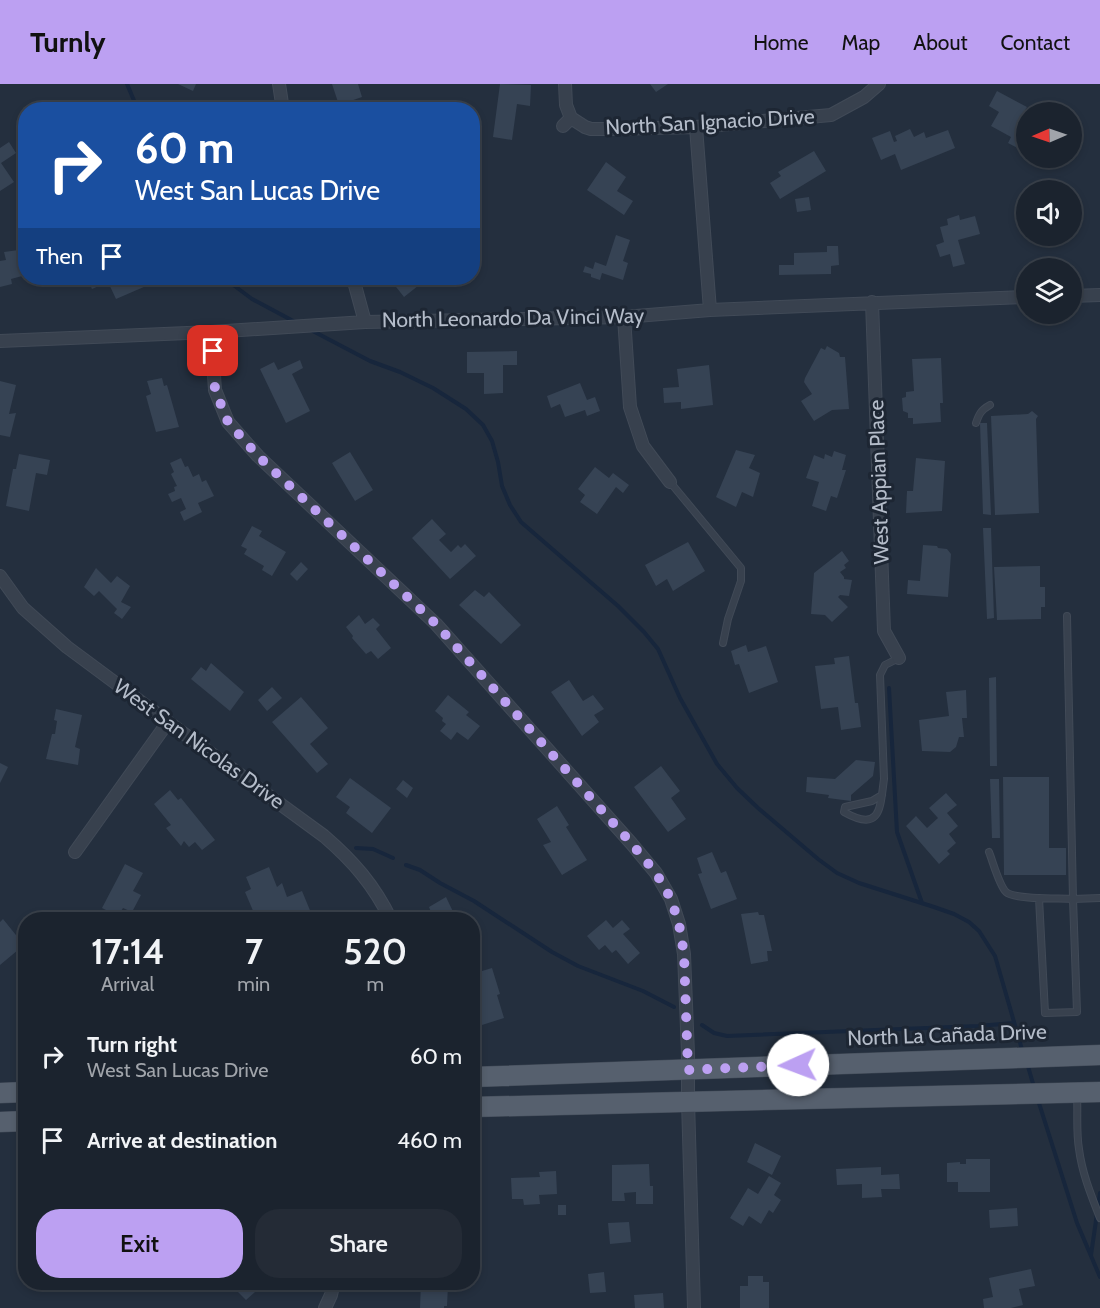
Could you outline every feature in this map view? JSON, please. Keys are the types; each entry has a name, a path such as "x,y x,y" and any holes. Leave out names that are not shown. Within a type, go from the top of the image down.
{"main road":[{"name":"North La Cañada Drive","path":"480,1077 1100,1055"},
{"path":"0,1093 18,1092"},
{"path":"480,1107 1100,1092"},
{"path":"0,1122 18,1121"}],"street":[{"path":"279,84 282,102"},
{"name":"North San Ignacio Drive","path":"565,84 567,122 591,129 696,127 831,115 864,97 879,84"},
{"path":"696,127 710,310"},
{"path":"355,285 365,322"},
{"path":"1082,296 1100,295"},
{"name":"North Leonardo Da Vinci Way","path":"0,341 211,332 365,322 624,317 710,310 1016,297"},
{"name":"West Appian Place","path":"872,302 884,631 899,658"},
{"path":"624,317 630,407 643,446 670,482"},
{"path":"211,332 215,390 228,422 258,456 436,624 624,834 656,873 671,899 679,924 684,954 694,1308"},
{"name":"West San Nicolas Drive","path":"0,576 23,608 67,647 346,855 366,878 387,912"},
{"path":"75,852 168,722"},
{"path":"325,1308 332,1290"}],"lane":[{"path":"976,423 979,414 990,405"},
{"path":"670,482 741,568 741,581 728,619 723,643"},
{"path":"1039,898 1045,1013 1077,1012 1067,616"},
{"path":"882,795 872,801 845,807 844,812 861,820 872,819 877,816 880,808 882,795 884,779 880,675 885,665 899,658"},
{"path":"990,852 1006,893 1017,897 1100,898"},
{"path":"1077,1092 1078,1146 1089,1190 1100,1218"}],"building":[{"path":"178,84 196,84 193,91"},
{"path":"332,84 358,84 362,97 348,102 338,102"},
{"path":"500,84 531,85 530,106 517,104 512,140 493,137"},
{"path":"650,84 668,84 656,92"},
{"path":"997,91 1018,102 1016,147 1008,143 1011,137 991,126 999,112 989,106"},
{"path":"910,129 914,137 924,132 926,138 948,130 955,148 901,170 895,154 881,160 872,138 890,131 894,142 897,141 895,136"},
{"path":"9,142 16,153 1,163 14,182 0,191 0,148"},
{"path":"814,151 826,171 780,199 770,183 781,176 778,172"},
{"path":"606,162 626,177 617,191 633,201 624,215 587,190"},
{"path":"809,197 811,210 797,212 795,199"},
{"path":"959,215 960,220 975,216 980,234 958,240 965,264 953,267 950,254 940,257 936,245 944,242 940,227 948,225 947,219"},
{"path":"616,235 630,240 623,261 628,263 623,280 602,273 600,280 583,272 585,266 593,269 595,262 606,266"},
{"path":"827,246 838,246 839,265 831,266 831,274 779,275 779,265 794,265 794,253 827,252"},
{"path":"18,250 18,277 11,279 12,284 0,287 0,261 6,260 4,252"},
{"path":"109,285 148,285 116,299"},
{"path":"395,285 419,285 404,297"},
{"path":"827,346 839,353 840,357 845,357 849,409 832,410 814,421 801,401 812,394 804,382 821,348 825,350"},
{"path":"517,351 517,365 503,365 503,393 484,394 484,373 467,373 467,352"},
{"path":"941,358 943,403 940,403 941,422 913,424 913,418 908,418 908,413 903,411 902,398 906,397 906,392 914,391 912,359"},
{"path":"300,360 303,368 292,374 310,411 286,423 260,369 274,362 278,370"},
{"path":"709,365 713,405 681,409 681,402 664,403 663,388 679,387 677,369"},
{"path":"162,378 164,386 167,385 179,427 156,432 146,396 151,394 147,381"},
{"path":"0,381 16,385 9,414 16,413 10,437 0,435"},
{"path":"580,383 587,400 595,397 600,411 587,416 585,410 565,417 560,404 551,408 547,396"},
{"path":"1032,411 1038,416 1036,419 1039,513 995,515 991,416 1028,414"},
{"path":"980,423 987,423 991,515 983,514"},
{"path":"736,450 755,455 749,468 760,473 753,497 742,492 736,507 716,497"},
{"path":"834,451 846,455 842,470 846,470 837,498 831,496 826,511 812,506 819,482 806,478 814,455 824,459 825,454 832,457"},
{"path":"350,452 373,490 355,501 332,463"},
{"path":"19,454 50,460 47,475 36,473 29,511 6,506 13,469 16,469"},
{"path":"181,458 193,477 199,474 202,482 206,480 214,496 198,503 202,512 184,521 180,512 186,509 181,498 172,502 168,494 175,491 174,487 177,486 171,474 174,472 170,463"},
{"path":"916,458 945,461 942,511 906,513 907,491 913,491"},
{"path":"595,467 609,478 613,473 629,485 623,493 616,487 597,514 580,502 585,495 578,489"},
{"path":"432,519 446,534 439,540 451,552 458,545 461,548 465,544 476,556 450,579 412,538"},
{"path":"252,526 262,531 259,536 286,552 272,576 262,570 264,566 244,554 247,549 241,546"},
{"path":"983,528 991,528 994,618 987,619"},
{"path":"688,542 705,571 673,591 667,579 656,586 645,565"},
{"path":"923,545 947,549 951,554 948,597 907,594 908,580 920,581"},
{"path":"842,551 849,561 844,565 846,568 840,572 844,579 852,580 849,596 840,595 838,597 848,607 832,622 825,615 811,614 814,573"},
{"path":"301,562 308,569 297,581 290,574"},
{"path":"1040,566 1040,587 1045,587 1045,607 1041,607 1041,619 997,620 994,567"},
{"path":"96,568 111,583 117,576 130,586 121,602 131,607 122,619 114,613 117,609 99,591 94,596 84,587"},
{"path":"475,590 484,597 489,592 521,625 501,644 459,605"},
{"path":"359,615 365,624 373,618 380,625 376,629 391,648 378,659 371,651 366,654 346,627"},
{"path":"746,645 748,652 766,646 778,682 749,693 739,664 735,665 731,651"},
{"path":"849,656 855,703 858,703 861,727 841,730 838,707 821,709 815,666 835,664 834,658"},
{"path":"211,663 244,692 230,711 191,679 201,667 206,671"},
{"path":"996,677 997,766 990,766 989,678"},
{"path":"569,680 583,701 593,695 604,709 594,715 599,722 582,736 551,692"},
{"path":"272,687 282,698 267,711 258,700"},
{"path":"966,690 967,718 962,718 964,737 959,737 956,747 950,752 922,751 919,720 949,716 946,692"},
{"path":"448,695 469,712 466,715 480,726 468,740 457,732 451,740 440,731 446,724 435,711"},
{"path":"301,697 328,728 310,744 328,764 317,773 272,722"},
{"path":"56,709 82,715 75,747 80,749 78,765 46,759 52,734 55,734"},
{"path":"856,760 875,762 873,776 851,795 851,801 806,792 807,777 835,779"},
{"path":"0,763 8,767 0,783"},
{"path":"661,766 680,791 671,798 686,819 668,832 634,787"},
{"path":"1003,777 1049,777 1049,848 1066,848 1066,875 1004,875"},
{"path":"350,778 391,808 372,833 346,813 350,807 336,797"},
{"path":"990,779 999,779 1000,838 992,838"},
{"path":"403,780 413,788 407,798 396,789"},
{"path":"170,790 178,800 181,798 215,840 202,850 195,842 189,847 184,841 181,846 166,828 171,825 154,804"},
{"path":"946,793 957,805 947,813 958,826 949,834 956,843 947,851 950,854 939,864 906,826 916,816 927,828 938,818 929,808"},
{"path":"557,806 569,825 566,827 587,860 562,875 543,845 551,842 537,819"},
{"path":"712,852 721,873 726,871 737,899 711,909 698,874 702,873 697,858"},
{"path":"125,864 143,873 133,891 141,895 132,912 123,908 120,912 110,912 102,908"},
{"path":"269,867 277,887 282,883 287,897 302,891 311,912 254,912 245,892 251,889 246,877"},
{"path":"446,897 453,912 431,912 429,907"},
{"path":"758,912 759,915 764,915 772,951 767,951 768,961 751,964 741,914"},
{"path":"3,919 18,938 18,950 0,965 0,922"},
{"path":"606,920 613,928 622,920 630,929 623,934 640,953 628,964 616,950 612,953 605,945 599,950 587,936"},
{"path":"492,968 504,1018 482,1025 480,1018 480,972"},
{"path":"755,1143 781,1156 772,1175 747,1162"},
{"path":"966,1159 990,1159 990,1192 958,1192 958,1182 947,1182 947,1163 966,1164"},
{"path":"649,1164 653,1204 636,1204 636,1192 624,1193 625,1201 612,1201 612,1165"},
{"path":"881,1167 881,1175 899,1174 900,1189 881,1189 882,1197 862,1198 862,1184 837,1185 836,1169"},
{"path":"556,1171 557,1194 539,1195 540,1204 524,1205 523,1199 512,1199 511,1178 540,1177 539,1172"},
{"path":"769,1176 781,1183 774,1195 781,1200 773,1213 769,1210 761,1224 749,1216 743,1226 730,1218 748,1188 758,1194"},
{"path":"558,1205 566,1205 566,1215 558,1215"},
{"path":"1017,1208 1018,1226 990,1228 989,1210"},
{"path":"629,1222 631,1242 610,1244 608,1223"},
{"path":"1031,1269 1035,1286 1019,1289 1023,1305 1011,1308 984,1308 983,1299 993,1297 989,1278"},
{"path":"604,1272 606,1292 590,1293 588,1274"},
{"path":"748,1276 763,1276 763,1282 769,1282 769,1308 740,1308 740,1286 748,1286"},
{"path":"253,1290 255,1292 246,1300 238,1292"},
{"path":"421,1290 448,1290 447,1306 444,1308 420,1308"},
{"path":"663,1293 664,1308 635,1308 634,1295"}],"waterway":[{"path":"127,84 135,102"},
{"path":"233,285 252,299 297,323"},
{"path":"309,329 370,361 433,388 466,409 483,425 492,441 502,486 521,522 618,606 658,649 680,698 717,764 737,788 837,873 859,883 954,914 969,922 979,931 995,956 1023,1053"},
{"path":"889,688 897,832 922,903"},
{"path":"356,848 373,849 393,858"},
{"path":"406,865 420,870 474,901 552,952 578,966 643,991 674,1007"},
{"path":"702,1025 714,1033 727,1036 1014,1023"},
{"path":"1027,1063 1034,1087"},
{"path":"1038,1100 1077,1223 1100,1277"},
{"path":"1091,1255 1100,1193"}],"route":[{"path":"213,351 215,390 228,422 258,456 436,624 656,873 671,899 679,924 684,954 688,1070 798,1065"}]}
